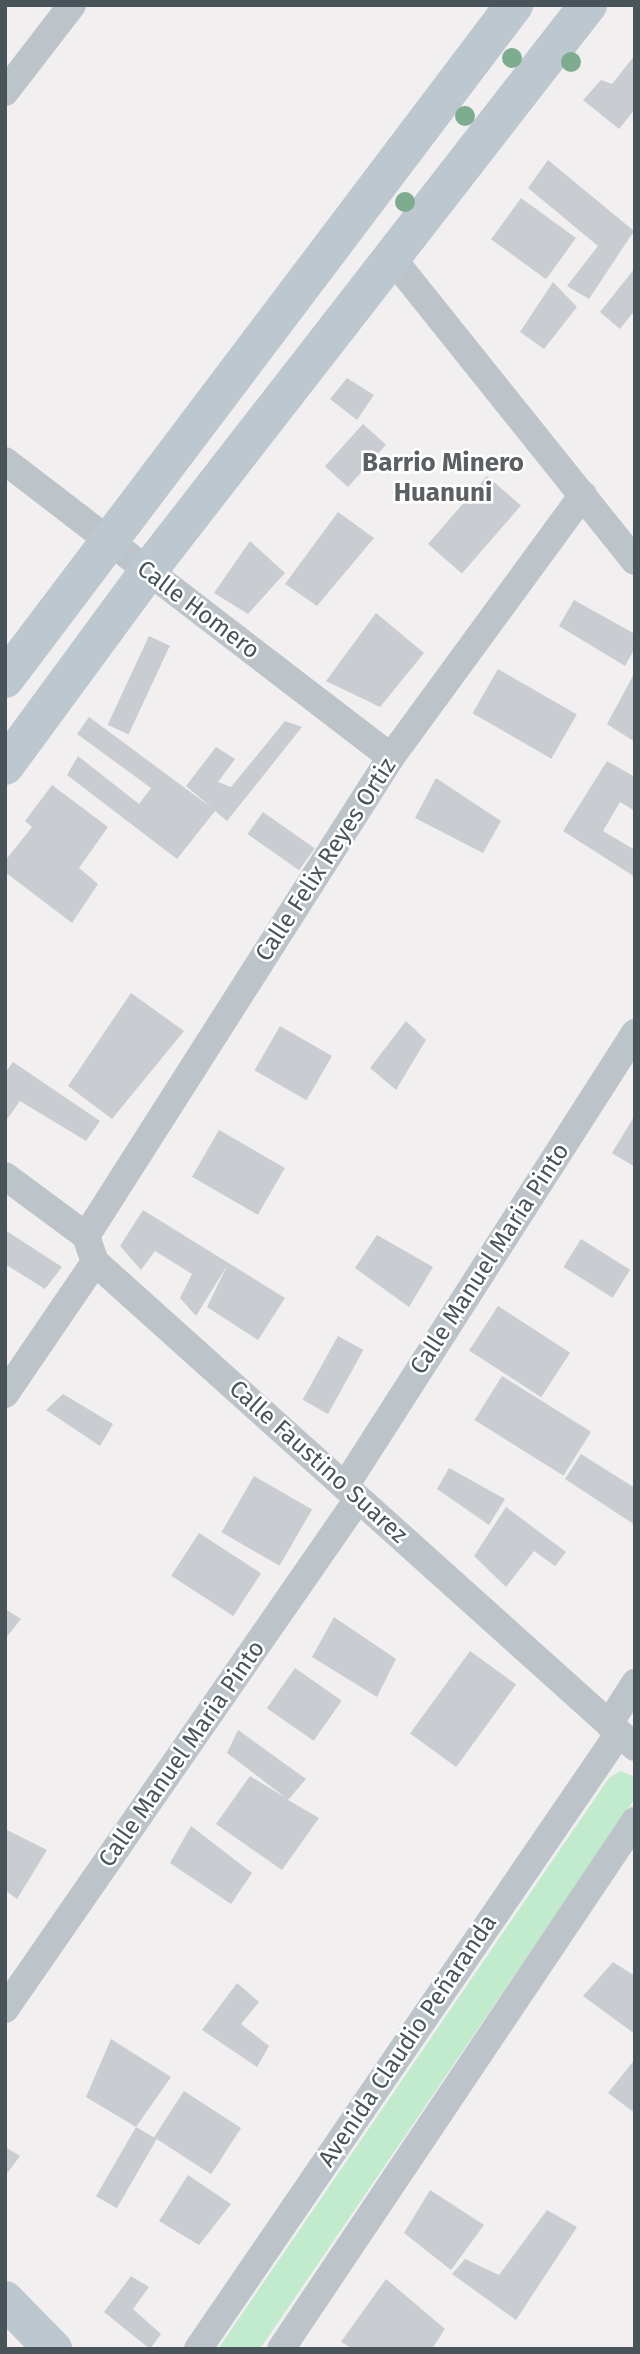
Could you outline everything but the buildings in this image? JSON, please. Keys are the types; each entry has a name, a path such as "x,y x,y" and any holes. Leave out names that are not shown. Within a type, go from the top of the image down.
{"main road":[{"path":"5,679 514,5"},
{"path":"5,766 148,571 588,5"},
{"path":"5,2300 52,2349"}],"street":[{"path":"7,85 72,5"},
{"path":"392,258 635,561"},
{"name":"Calle Homero","path":"5,461 391,757"},
{"name":"Calle Felix Reyes Ortiz","path":"5,1394 90,1249 391,757 583,495"},
{"name":"Calle Manuel Maria Pinto","path":"5,2009 351,1492 635,1033"},
{"name":"Calle Faustino Suarez","path":"5,1176 90,1249 351,1492 621,1734"},
{"name":"Avenida Claudio Peñaranda","path":"198,2349 621,1734 635,1683"},
{"path":"281,2349 635,1821"}],"green space":[{"path":"620,1771 635,1777 635,1798 260,2349 218,2349 609,1778"}],"district":[{"name":"Barrio Minero Huanuni","path":"443,478"}]}
